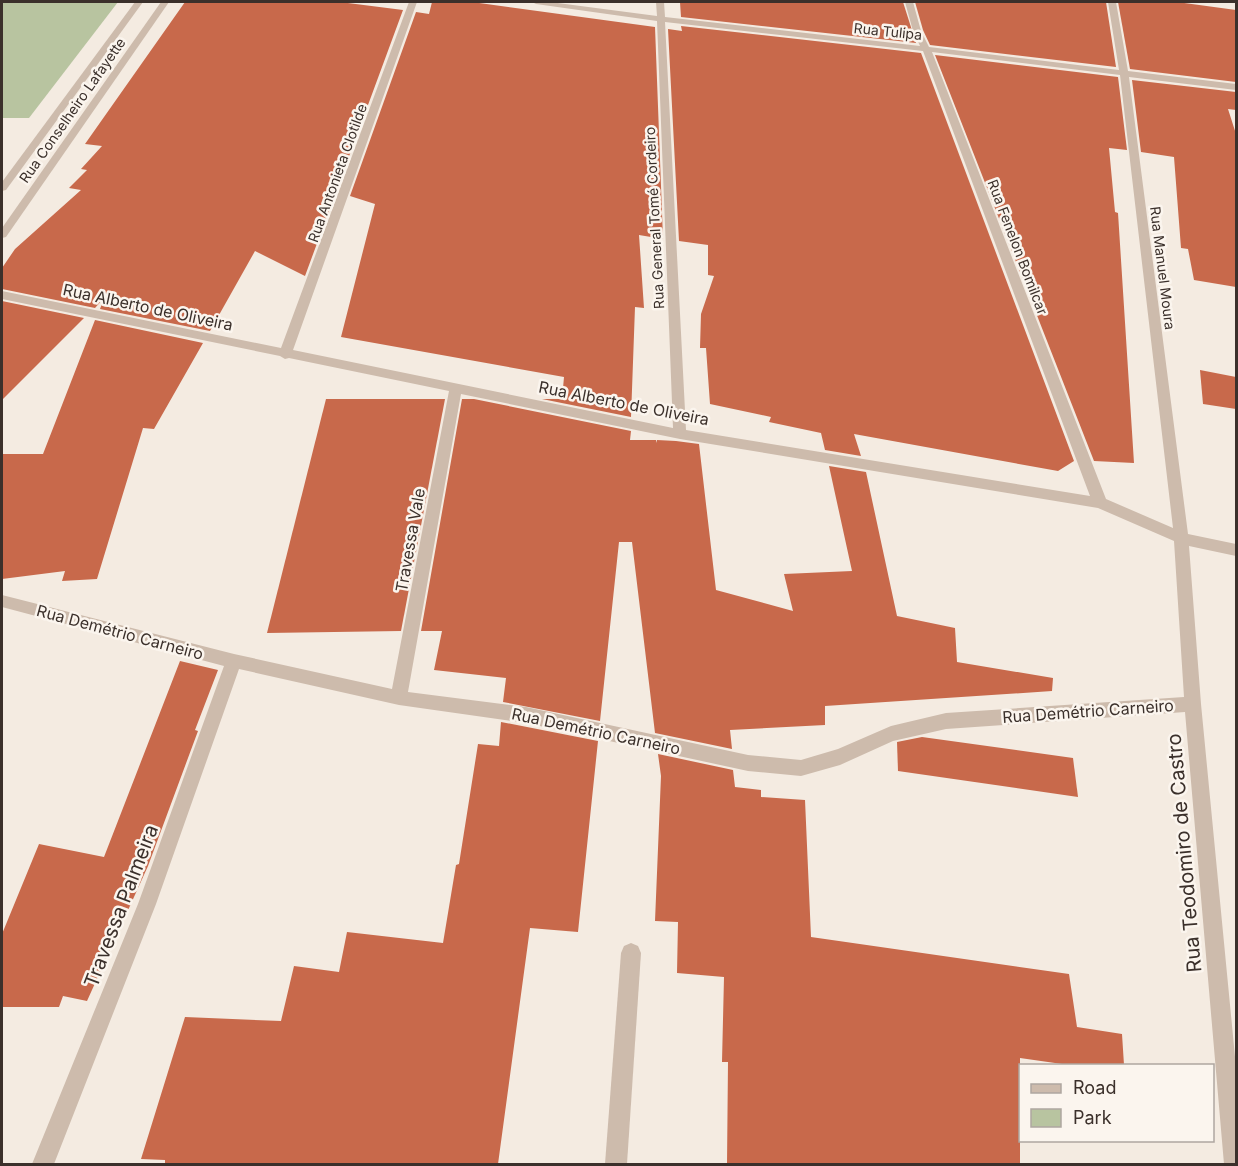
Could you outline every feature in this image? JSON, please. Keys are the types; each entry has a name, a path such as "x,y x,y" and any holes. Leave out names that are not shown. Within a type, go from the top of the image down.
{"street":[{"name":"Rua Conselheiro Lafayette","path":"2,188 140,2"},
{"name":"Rua Conselheiro Lafayette","path":"2,235 165,2"},
{"name":"Rua Antonieta Clotilde","path":"285,355 413,2"},
{"name":"Rua Tulipa","path":"537,2 659,19 1236,87"},
{"name":"Rua General Tomé Cordeiro","path":"660,2 680,434"},
{"name":"Rua Fenelon Bomilcar","path":"909,2 917,31 926,49 1100,503"},
{"name":"Rua Manuel Moura","path":"1112,2 1124,73 1181,538"},
{"name":"Rua Alberto de Oliveira","path":"2,295 285,355 680,434 1100,503 1181,538 1236,550"},
{"name":"Travessa Vale","path":"399,698 456,388"},
{"name":"Rua Teodomiro de Castro","path":"1181,538 1192,704 1235,1164"},
{"name":"Rua Demétrio Carneiro","path":"2,601 234,662 399,698 526,715 748,763 801,768 840,757 891,734 946,721 1192,704"},
{"name":"Travessa Palmeira","path":"43,1164 147,904 234,662"},
{"path":"616,1164 631,952"}],"green space":[{"path":"2,2 118,2 29,118 2,118"}],"building":[{"path":"185,2 340,2 403,10 305,276 255,251 210,331 100,309 104,298 95,308 2,289 2,268 15,249 81,190 69,188 87,170 81,169 102,146 85,144"},
{"path":"432,2 472,2 655,27 663,239 639,235 644,308 635,307 631,417 542,399 562,399 564,377 341,337 375,204 350,196 416,12 429,14"},
{"path":"680,2 903,2 916,43 681,17"},
{"path":"915,2 1106,2 1116,67 930,45"},
{"path":"1118,2 1177,2 1236,10 1236,82 1130,69"},
{"path":"681,26 921,53 1074,461 1058,471 854,434 861,456 825,450 821,433 769,422 771,417 710,404 706,348 700,348 701,314 714,276 708,275 708,245 679,241 668,29 682,31"},
{"path":"935,55 1118,77 1127,150 1109,148 1115,212 1118,213 1134,463 1094,461"},
{"path":"1132,80 1236,92 1236,110 1228,109 1236,134 1236,287 1194,280 1188,249 1181,248 1174,157 1141,152"},
{"path":"2,301 84,318 2,400"},
{"path":"95,320 203,343 154,429 143,428 97,579 62,581 65,571 2,579 2,454 43,454"},
{"path":"1200,370 1236,377 1236,409 1203,404"},
{"path":"326,399 445,399 401,631 267,633"},
{"path":"462,399 474,399 631,431 630,440 699,444 716,590 793,611 784,574 852,571 829,466 866,472 897,616 955,628 957,662 1053,678 1052,691 825,706 825,725 730,730 732,749 655,733 632,542 619,542 600,721 503,702 506,678 434,670 442,631 421,631"},
{"path":"180,661 218,670 148,866 87,1001 63,996 59,1007 2,1007 2,934 39,844 104,857"},
{"path":"501,722 598,741 578,932 530,928 498,1164 165,1164 165,1160 141,1159 185,1017 281,1021 294,966 339,972 347,932 443,943 456,865 459,864 478,744 499,746"},
{"path":"922,737 1073,758 1078,797 898,771 897,742"},
{"path":"658,754 733,770 735,787 761,790 761,797 805,800 811,937 1069,974 1077,1027 1122,1034 1124,1064 1062,1064 1020,1058 1020,1164 727,1164 728,1062 722,1062 724,977 677,973 678,922 655,921 661,776"}]}
